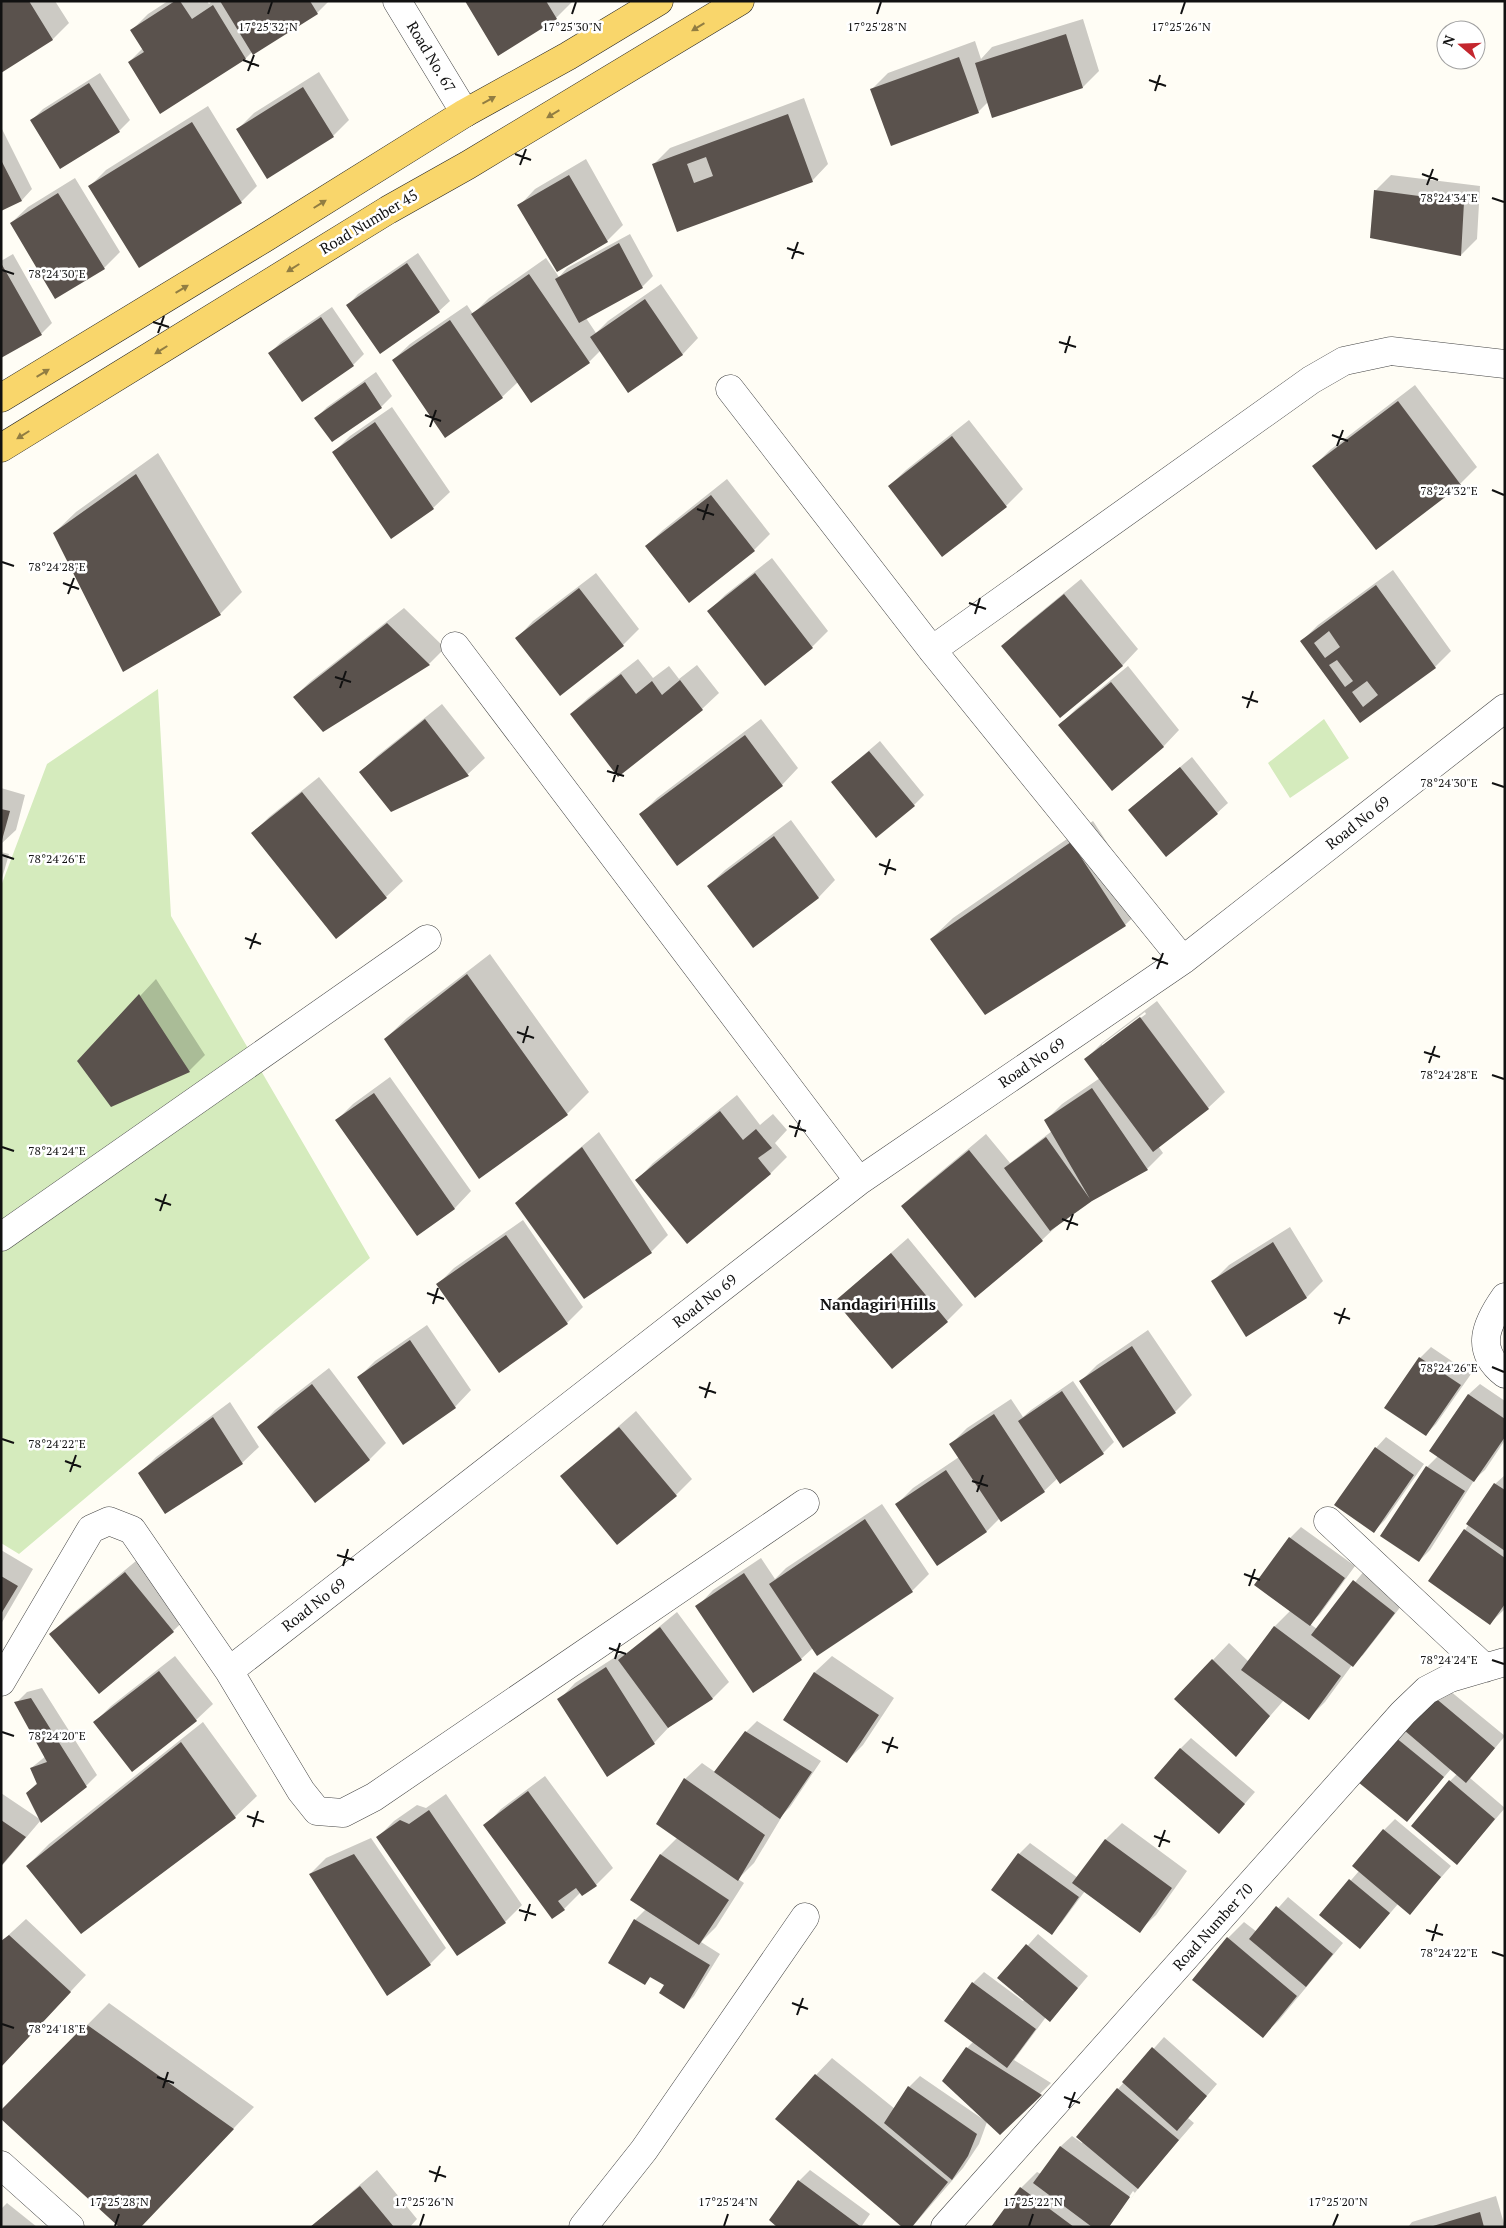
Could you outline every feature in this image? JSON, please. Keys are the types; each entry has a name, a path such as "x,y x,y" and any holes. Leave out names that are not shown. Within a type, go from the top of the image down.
{"main road":[{"path":"1,398 465,113 568,56 658,1"},
{"name":"Road Number 45","path":"1,448 388,210 476,160 740,1"}],"street":[{"name":"Road No. 67","path":"397,1 465,113"},
{"path":"932,650 1311,380 1344,361 1391,351 1505,364"},
{"path":"730,389 932,650 1183,960"},
{"path":"455,646 859,1181"},
{"name":"Road No 69","path":"229,1671 859,1181 1183,960 1505,708"},
{"path":"1,1237 427,939"},
{"path":"1505,1297 1495,1310 1485,1332 1487,1353 1505,1374"},
{"path":"1,1682 91,1529 109,1521 132,1530 229,1671 301,1791 317,1811 343,1813 374,1797 805,1502"},
{"path":"1328,1521 1495,1665"},
{"name":"Road Number 70","path":"945,2227 1403,1713 1427,1690 1450,1678 1495,1665"},
{"path":"584,2227 644,2150 806,1918"},
{"path":"1,2165 70,2227"}],"green space":[{"path":"158,689 171,916 370,1258 19,1554 1,1543 1,886 47,764"},
{"path":"1324,719 1349,758 1290,798 1268,763"}],"building":[{"path":"1,1 29,1 53,40 1,73"},
{"path":"175,1 180,1 192,19 213,5 246,59 160,114 128,62 144,52 130,30"},
{"path":"220,1 310,1 318,14 253,55"},
{"path":"465,1 546,1 557,19 498,56"},
{"path":"1066,34 1083,88 992,118 975,63"},
{"path":"959,57 979,113 891,146 870,89"},
{"path":"89,83 120,132 60,169 30,120"},
{"path":"303,87 334,137 267,179 236,129"},
{"path":"788,114 813,182 677,232 652,164","holes":["706,157 713,176 694,183 687,164"]},
{"path":"192,122 242,203 139,268 88,186"},
{"path":"1,160 22,201 1,211"},
{"path":"569,175 608,242 557,272 517,205"},
{"path":"1374,190 1464,202 1461,256 1370,238"},
{"path":"58,193 105,269 55,299 10,223"},
{"path":"619,243 643,288 579,323 555,279"},
{"path":"1,263 42,335 1,358"},
{"path":"407,263 440,312 380,354 346,305"},
{"path":"529,274 590,363 531,403 471,314"},
{"path":"645,299 683,355 628,393 590,337"},
{"path":"321,317 354,366 302,402 268,353"},
{"path":"450,320 503,398 445,438 392,360"},
{"path":"365,382 382,408 332,442 314,418"},
{"path":"1398,401 1461,485 1376,550 1312,466"},
{"path":"375,422 434,509 391,539 332,452"},
{"path":"952,436 1007,507 942,557 888,486"},
{"path":"136,474 221,615 123,672 53,533"},
{"path":"711,495 755,551 689,603 645,546"},
{"path":"755,573 813,648 765,686 707,611"},
{"path":"1376,585 1436,668 1360,723 1300,641","holes":["1329,631 1340,647 1325,658 1314,643","1337,660 1353,681 1345,687 1329,665","1367,681 1378,695 1363,707 1352,692"]},
{"path":"579,588 624,646 560,696 515,638"},
{"path":"1064,594 1123,666 1060,718 1001,646"},
{"path":"387,623 430,665 323,732 293,697"},
{"path":"621,674 636,694 652,681 662,695 680,680 703,710 618,777 570,714"},
{"path":"1111,682 1164,747 1112,791 1058,725"},
{"path":"425,719 469,776 391,812 359,772"},
{"path":"745,735 783,786 677,866 639,814"},
{"path":"869,751 915,806 876,838 831,782"},
{"path":"1180,767 1218,814 1166,857 1128,810"},
{"path":"302,792 387,898 336,939 251,833"},
{"path":"1,809 10,811 2,840 1,839"},
{"path":"774,836 819,898 753,948 707,886"},
{"path":"1071,842 1126,926 985,1015 930,939"},
{"path":"467,974 568,1115 479,1179 384,1039"},
{"path":"139,994 190,1072 111,1107 77,1061"},
{"path":"1140,1017 1209,1109 1153,1152 1084,1059"},
{"path":"1092,1088 1148,1170 1092,1201 1050,1231 1004,1168 1046,1137 1090,1199 1044,1120"},
{"path":"374,1093 455,1209 417,1236 335,1120"},
{"path":"720,1111 743,1140 756,1129 772,1148 758,1158 771,1174 687,1244 635,1180"},
{"path":"582,1147 652,1253 584,1299 515,1203"},
{"path":"969,1150 1043,1241 975,1298 901,1206"},
{"path":"506,1235 568,1324 499,1373 436,1284"},
{"path":"1273,1242 1307,1298 1246,1337 1211,1281"},
{"path":"891,1253 948,1322 892,1369 835,1301"},
{"path":"410,1340 456,1408 403,1445 357,1377"},
{"path":"1132,1346 1176,1413 1123,1448 1079,1381"},
{"path":"1419,1357 1461,1385 1426,1436 1384,1408"},
{"path":"312,1384 370,1460 315,1503 257,1427"},
{"path":"1062,1391 1104,1454 1060,1484 1018,1421"},
{"path":"1468,1394 1505,1419 1505,1437 1474,1482 1429,1451"},
{"path":"994,1414 1045,1492 1001,1522 949,1444"},
{"path":"213,1417 243,1464 165,1514 138,1473"},
{"path":"619,1427 677,1496 617,1545 560,1476"},
{"path":"1375,1447 1414,1475 1374,1533 1334,1505"},
{"path":"1426,1466 1465,1491 1419,1562 1380,1536"},
{"path":"946,1470 987,1532 937,1566 895,1504"},
{"path":"1494,1483 1505,1490 1505,1551 1466,1524"},
{"path":"865,1519 913,1592 817,1656 769,1584"},
{"path":"1464,1529 1505,1558 1505,1604 1490,1625 1428,1581"},
{"path":"1289,1537 1345,1578 1310,1626 1254,1585"},
{"path":"125,1572 174,1632 99,1694 49,1634"},
{"path":"744,1573 802,1660 753,1693 695,1606"},
{"path":"1,1576 18,1586 1,1614"},
{"path":"1353,1580 1395,1613 1353,1667 1311,1635"},
{"path":"1274,1626 1341,1676 1309,1720 1241,1670"},
{"path":"660,1627 713,1699 668,1728 618,1660"},
{"path":"1212,1659 1270,1716 1236,1757 1174,1699"},
{"path":"606,1667 655,1744 607,1777 557,1699"},
{"path":"159,1671 197,1721 132,1772 93,1722"},
{"path":"814,1672 879,1715 847,1763 783,1720"},
{"path":"1433,1696 1495,1748 1466,1783 1404,1730"},
{"path":"31,1698 87,1787 41,1823 26,1793 37,1784 30,1768 47,1762 14,1702"},
{"path":"745,1731 812,1772 780,1819 714,1772"},
{"path":"1395,1737 1444,1777 1407,1822 1358,1782"},
{"path":"181,1742 236,1818 81,1934 26,1866"},
{"path":"1180,1748 1245,1804 1219,1834 1154,1778"},
{"path":"684,1778 765,1835 738,1881 656,1824"},
{"path":"1449,1780 1495,1819 1457,1865 1411,1826"},
{"path":"528,1791 597,1886 582,1896 576,1888 558,1901 565,1910 552,1919 483,1825"},
{"path":"429,1810 506,1923 457,1956 376,1837 400,1820 409,1824"},
{"path":"1,1820 26,1837 1,1866"},
{"path":"1383,1829 1441,1877 1410,1915 1352,1866"},
{"path":"1105,1839 1172,1888 1140,1933 1072,1883"},
{"path":"1018,1853 1079,1897 1052,1935 991,1890"},
{"path":"354,1854 431,1965 387,1996 309,1874"},
{"path":"660,1854 729,1900 699,1945 630,1900"},
{"path":"1349,1879 1390,1913 1360,1949 1319,1915"},
{"path":"1276,1906 1333,1954 1306,1987 1249,1939"},
{"path":"634,1919 710,1965 684,2009 659,1993 664,1985 650,1977 645,1985 608,1963"},
{"path":"9,1935 71,1992 1,2067 1,1941"},
{"path":"1227,1937 1297,1996 1263,2038 1192,1980"},
{"path":"1026,1944 1078,1988 1050,2022 997,1978"},
{"path":"972,1982 1036,2029 1007,2068 944,2021"},
{"path":"86,2024 234,2129 141,2227 119,2227 1,2119 1,2110"},
{"path":"966,2047 1042,2095 1000,2135 942,2081"},
{"path":"1152,2047 1207,2096 1177,2131 1122,2082"},
{"path":"815,2074 948,2182 912,2227 902,2227 775,2119"},
{"path":"908,2086 977,2134 968,2156 952,2180 884,2123"},
{"path":"1117,2088 1179,2140 1138,2189 1076,2137"},
{"path":"1060,2146 1130,2197 1109,2227 1092,2227 1033,2183"},
{"path":"798,2180 860,2226 777,2227 769,2220"},
{"path":"360,2186 394,2227 310,2227"},
{"path":"1020,2187 1074,2227 991,2227"},
{"path":"1480,2212 1484,2227 1433,2227 1433,2226"}],"district":[{"name":"Nandagiri Hills","path":"878,1304"}]}
